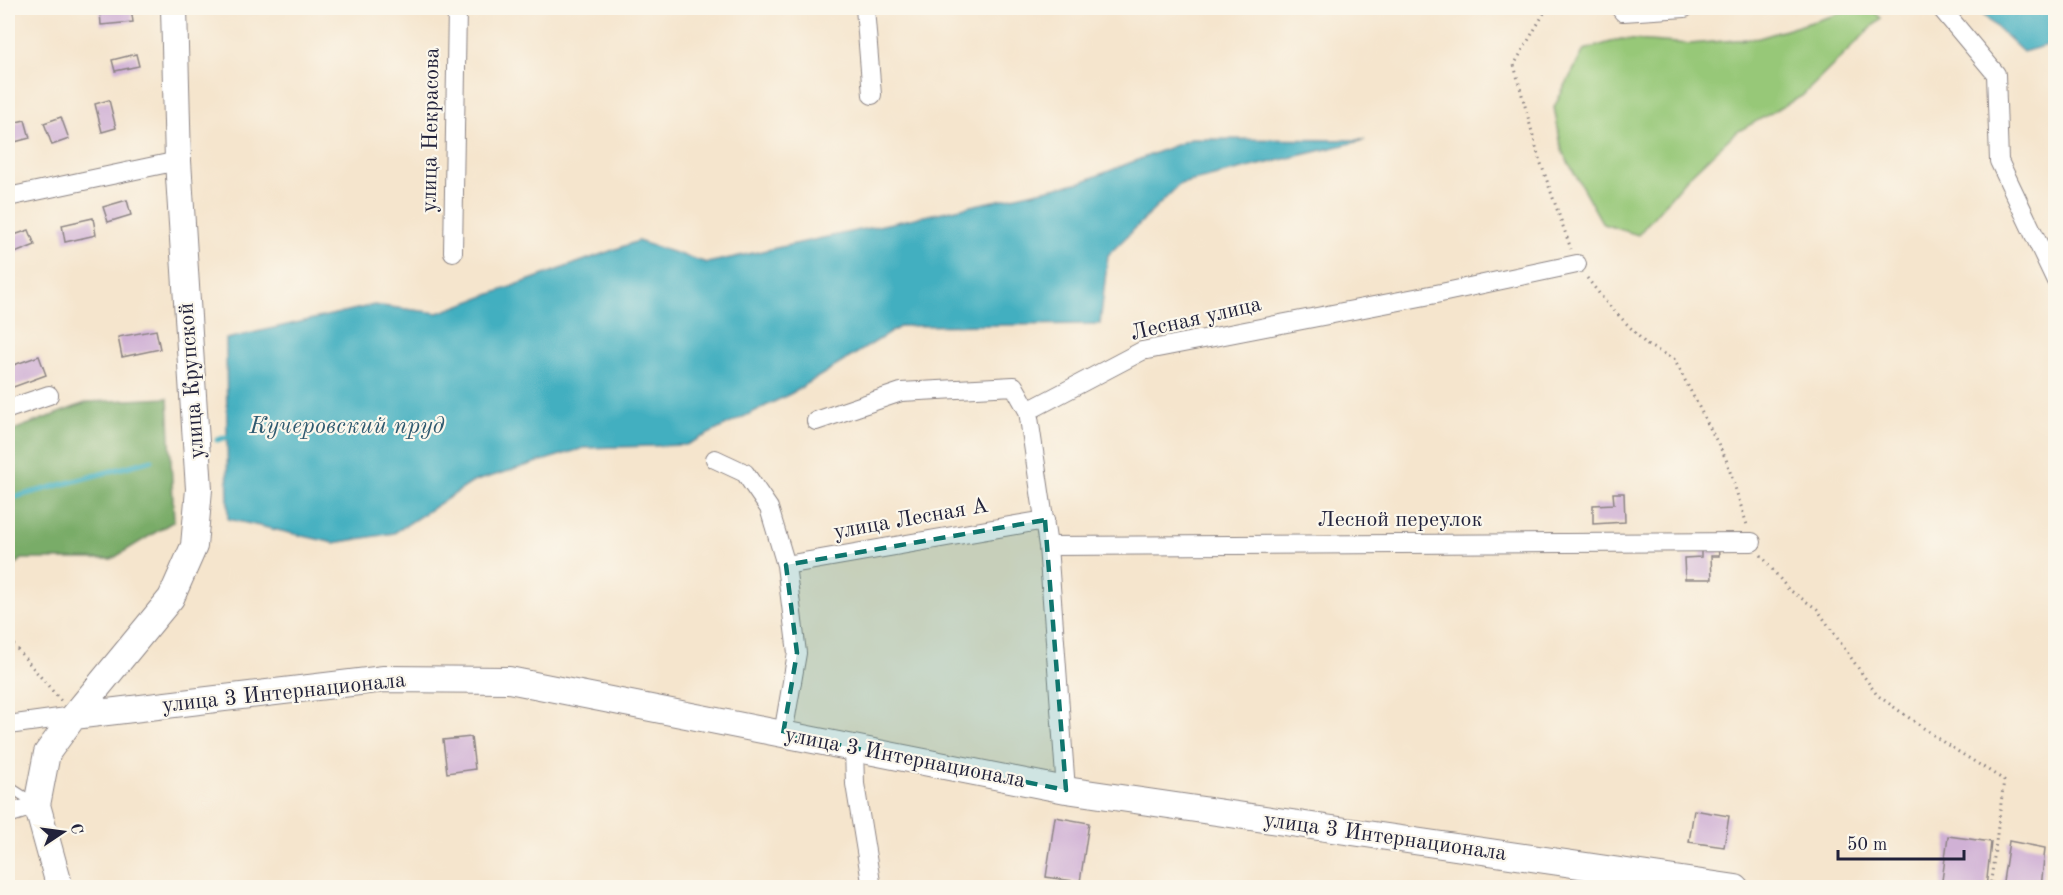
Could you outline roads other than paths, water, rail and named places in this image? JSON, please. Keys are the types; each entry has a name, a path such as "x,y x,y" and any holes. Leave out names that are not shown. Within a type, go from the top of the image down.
{"street":[{"name":"улица Крупской","path":"37,805 47,753 74,716 171,598 194,546 199,489 178,161 174,8"},
{"name":"улица Некрасова","path":"453,252 457,8"},
{"path":"865,8 872,95"},
{"path":"1620,8 1623,12 1685,8"},
{"path":"1941,8 1996,74 1999,161 2055,281"},
{"path":"8,198 178,161"},
{"name":"Лесная улица","path":"1028,411 1142,351 1441,293 1576,264"},
{"path":"816,421 901,392 1014,386 1028,411 1045,520 1066,790"},
{"path":"8,409 49,394"},
{"path":"715,459 745,473 769,508 786,565 797,653 783,734"},
{"name":"улица Лесная А","path":"786,565 1045,520"},
{"name":"Лесной переулок","path":"1048,546 1752,542"},
{"name":"улица 3 Интернационала","path":"74,716 384,679 508,680 1066,790 1677,883 1736,888"},
{"path":"8,724 74,716"},
{"path":"854,748 855,784 872,888"},
{"path":"8,814 37,805 60,888"}],"lane":[{"path":"8,786 37,805"}],"water":[{"path":"1976,8 2055,8 2055,43 2023,52"},
{"name":"Кучеровский пруд","path":"1191,139 1365,140 1180,184 1108,255 1100,324 901,326 792,393 686,445 584,448 473,482 394,533 334,543 228,519 226,339 374,305 438,313 638,241 707,263 1081,182"}],"waterway":[{"path":"217,440 227,437"},
{"path":"8,499 152,460"}]}
